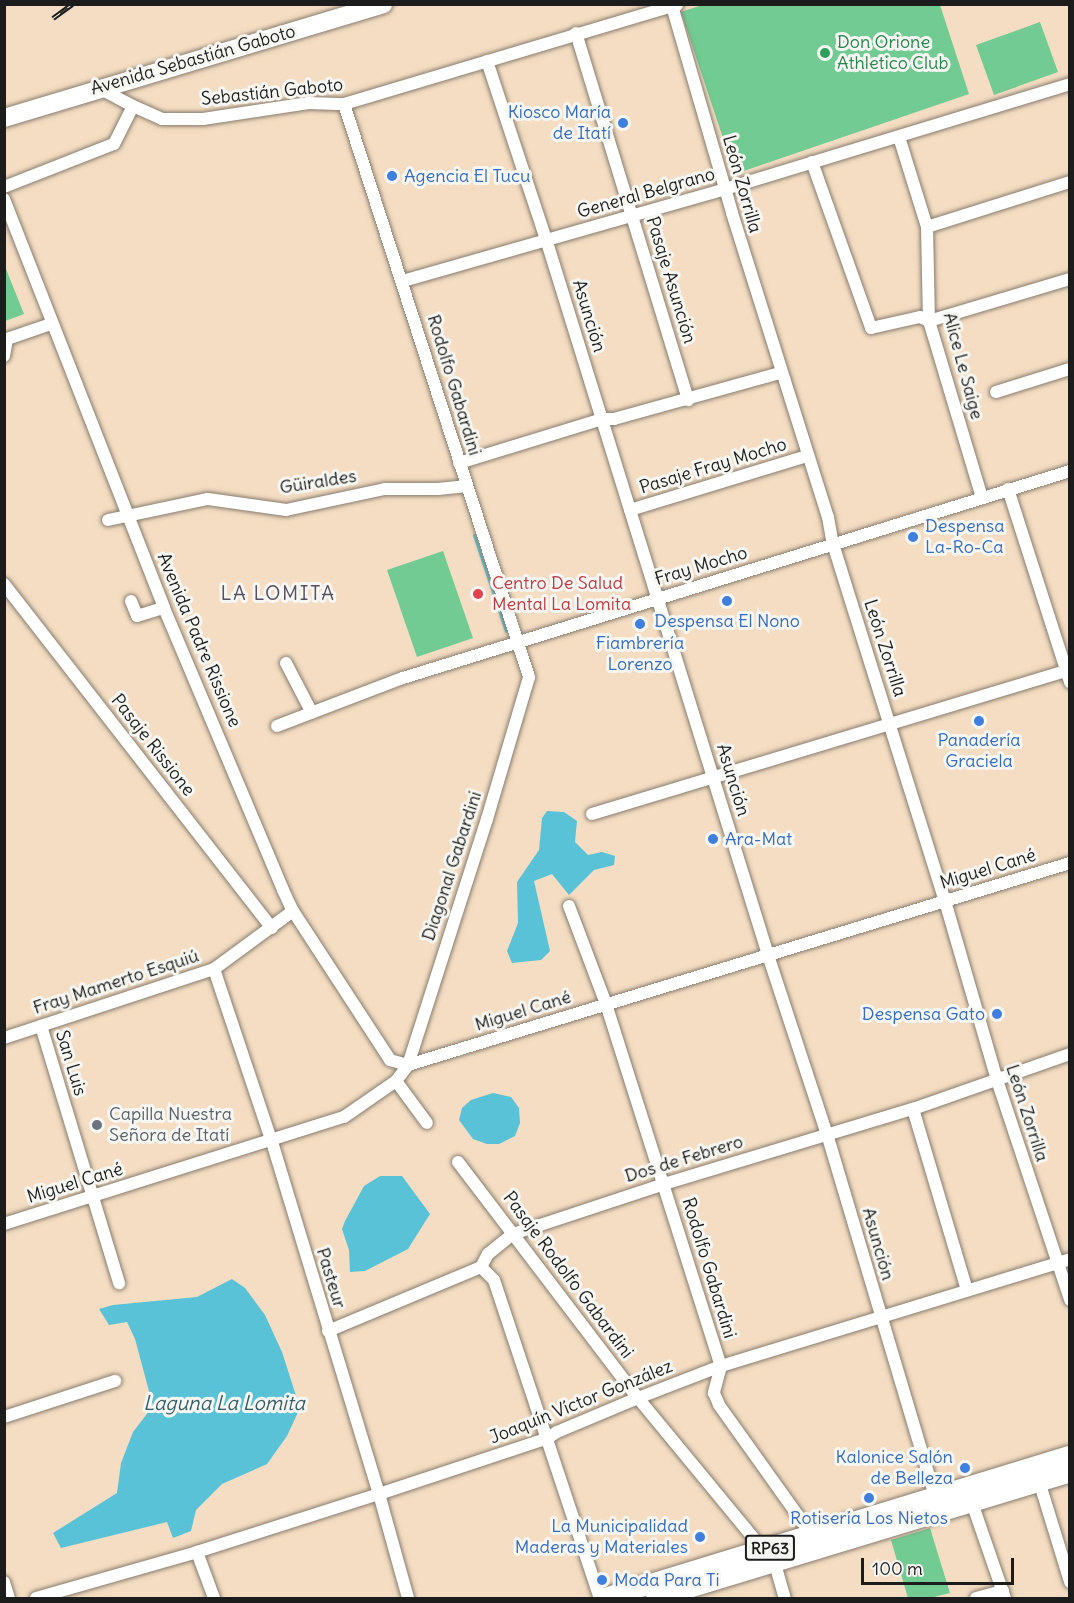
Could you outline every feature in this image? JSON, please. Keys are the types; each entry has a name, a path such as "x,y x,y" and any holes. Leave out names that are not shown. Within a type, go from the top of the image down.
{"main road":[{"name":"Avenida Sebastián Gaboto","path":"4,118 383,4"},
{"name":"RP63","path":"605,1599 815,1544 969,1494 1070,1456"},
{"name":"RP63","path":"969,1494 1039,1481 1070,1472"},
{"name":"RP63","path":"656,1599 768,1557"}],"street":[{"name":"Sebastián Gaboto","path":"98,88 162,119 203,119 309,103 344,104 673,5"},
{"name":"León Zorrilla","path":"673,5 780,373 828,517 833,544 945,901 997,1080 1064,1261 1070,1300"},
{"name":"Pasaje Asunción","path":"576,33 688,399"},
{"name":"Asunción","path":"487,61 546,239 768,955 827,1134 937,1504"},
{"name":"General Belgrano","path":"403,281 725,189 1070,84"},
{"name":"Rodolfo Gabardini","path":"344,104 403,281 465,486 529,677"},
{"path":"4,187 114,144 133,106"},
{"name":"Alice Le Saige","path":"899,137 927,227 929,321 982,498"},
{"path":"812,162 871,328 920,316 929,321 1070,279"},
{"path":"927,227 1070,182"},
{"name":"Avenida Padre Rissione","path":"4,199 164,608 293,911 390,1060 408,1065"},
{"path":"4,356 7,339 51,324"},
{"path":"996,392 1070,369"},
{"path":"459,463 602,419 614,419 780,373"},
{"name":"Pasaje Fray Mocho","path":"630,510 807,456"},
{"name":"Fray Mocho","path":"277,726 403,678 1070,471"},
{"name":"Güiraldes","path":"108,520 128,513 208,499 286,510 385,489 438,489 465,486"},
{"path":"592,814 1068,674 1008,489"},
{"name":"Pasaje Rissione","path":"4,584 272,927"},
{"path":"131,601 136,616 164,608"},
{"path":"286,663 312,713"},
{"name":"Diagonal Gabardini","path":"408,1065 487,819 529,677"},
{"name":"Miguel Cané","path":"4,1224 272,1142 344,1117 396,1081 408,1065 1070,863"},
{"name":"Rodolfo Gabardini","path":"569,906 606,1004 721,1366 714,1393 719,1406 815,1544"},
{"name":"Fray Mamerto Esquiú","path":"4,1038 214,969 293,911"},
{"name":"Pasteur","path":"214,969 272,1142 379,1494 408,1599"},
{"name":"San Luis","path":"40,1026 119,1283"},
{"name":"Dos de Febrero","path":"328,1330 482,1267 488,1254 513,1234 664,1184 913,1109 1070,1054"},
{"path":"396,1081 427,1123"},
{"path":"913,1109 967,1290"},
{"name":"Pasaje Rodolfo Gabardini","path":"458,1162 638,1398 768,1557"},
{"name":"Joaquín Víctor González","path":"36,1599 197,1552 548,1438 557,1432 638,1398 721,1366 1064,1261"},
{"path":"482,1267 494,1280 600,1599"},
{"path":"4,1417 115,1381"},
{"path":"1039,1481 1070,1582"},
{"path":"969,1494 1004,1595 976,1599"},
{"path":"197,1552 214,1599"},
{"path":"768,1557 786,1599"},
{"path":"4,1582 9,1599"}],"green space":[{"name":"Don Orione Athletico Club","path":"705,4 940,5 969,94 735,174 681,12"},
{"name":"Don Orione Athletico Club","path":"1040,22 1058,72 994,95 976,45"},
{"path":"4,264 24,314 5,321 4,321"},
{"path":"443,551 473,638 417,657 387,570"},
{"path":"930,1528 950,1593 930,1598 908,1598 891,1540"}],"water":[{"path":"547,811 564,812 577,821 575,842 588,855 602,852 615,856 614,865 594,870 569,895 552,874 534,881 550,951 541,960 512,963 507,951 518,923 517,882 539,850 542,818"},
{"path":"493,1093 511,1097 519,1108 520,1123 515,1136 499,1144 487,1144 473,1139 459,1120 462,1108 471,1100"},
{"path":"380,1176 402,1176 430,1214 408,1249 365,1271 350,1272 349,1250 342,1229 364,1186"},
{"name":"Laguna La Lomita","path":"232,1279 245,1288 265,1315 282,1352 300,1408 287,1436 267,1464 222,1484 196,1510 191,1531 173,1538 167,1522 61,1548 53,1533 117,1493 121,1463 133,1432 153,1406 135,1339 127,1322 109,1325 99,1309 113,1305 197,1297"}],"waterway":[{"path":"474,535 506,631"}],"railway":[{"path":"53,18 72,4"}],"place":[{"name":"Don Orione Athletico Club","path":"825,53"},
{"name":"Kiosco María de Itatí","path":"623,123"},
{"name":"Agencia El Tucu","path":"392,176"},
{"name":"Despensa La-Ro-Ca","path":"913,537"},
{"name":"Centro De Salud Mental La Lomita","path":"478,594"},
{"name":"Despensa El Nono","path":"727,601"},
{"name":"Fiambrería Lorenzo","path":"640,624"},
{"name":"Panadería Graciela","path":"979,721"},
{"name":"Ara-Mat","path":"713,839"},
{"name":"Despensa Gato","path":"997,1014"},
{"name":"Capilla Nuestra Señora de Itatí","path":"97,1125"},
{"name":"Kalonice Salón de Belleza","path":"965,1468"},
{"name":"Rotisería Los Nietos","path":"869,1498"},
{"name":"La Municipalidad Maderas y Materiales","path":"700,1537"},
{"name":"Moda Para Ti","path":"602,1580"}],"district":[{"name":"LA LOMITA","path":"278,592"}]}
